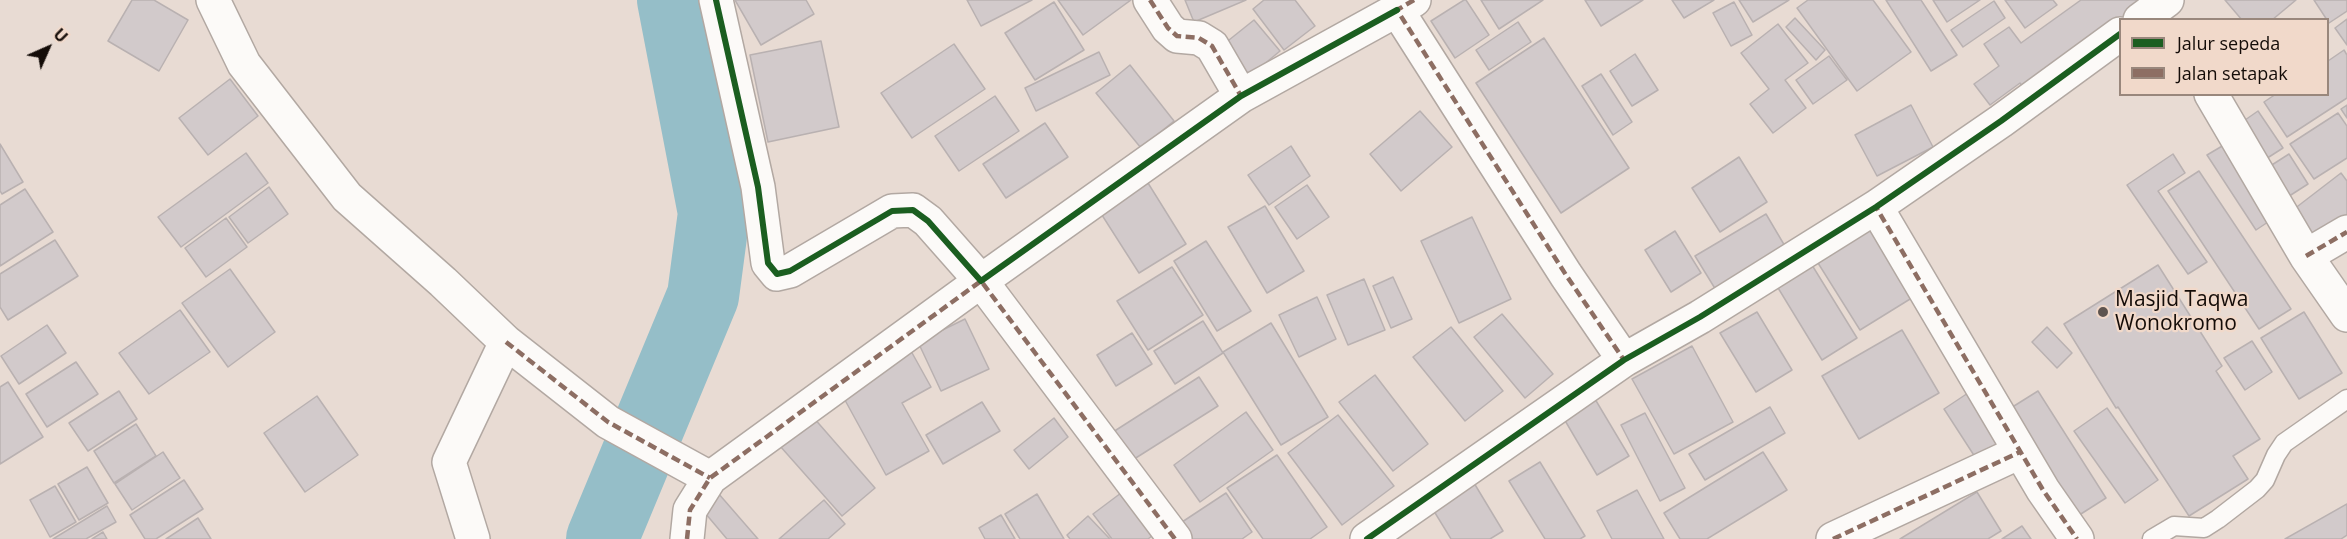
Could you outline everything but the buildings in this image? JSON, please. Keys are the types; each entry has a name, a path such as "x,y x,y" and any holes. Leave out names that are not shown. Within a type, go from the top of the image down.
{"street":[{"path":"213,0 244,64 347,197 443,282 506,342 608,422 710,478"},
{"path":"716,0 758,188 768,262 777,274 790,271 891,211 913,210 928,220 981,281 1175,539"},
{"path":"1150,0 1168,28 1178,36 1199,38 1212,46 1241,96"},
{"path":"687,539 690,510 710,478 1241,96 1405,5 1566,274 1624,360"},
{"path":"1367,539 1624,360 1700,317 1876,207 2001,122 2119,35"},
{"path":"2212,96 2306,256 2347,315"},
{"path":"1876,207 2020,452 2077,539"},
{"path":"2306,256 2347,232"},
{"path":"473,539 449,462 506,342"},
{"path":"1833,539 2020,452"}],"lane":[{"path":"2152,539 2174,526 2205,528 2218,519 2257,489 2265,480 2284,443 2347,399"}],"waterway":[{"path":"602,539 703,296 714,213 673,0"}],"marked path":[{"path":"1150,0 1168,28 1177,36 1199,38 1212,46 1241,96"},
{"path":"1414,0 1397,10 1566,275 1624,360"},
{"path":"1872,210 1876,207 2043,490 2077,539"},
{"path":"2306,256 2347,232"},
{"path":"687,539 690,510 710,478 981,281 1175,539"},
{"path":"506,342 608,422 710,478"},
{"path":"1833,539 2020,452"}],"cycle path":[{"path":"716,0 758,187 768,263 777,274 790,271 892,211 913,210 928,221 981,281 1241,96 1397,10"},
{"path":"1367,539 1624,360 1700,317 1876,207 2001,121 2119,35"}],"place":[{"name":"Masjid Taqwa Wonokromo","path":"2103,312"}]}
